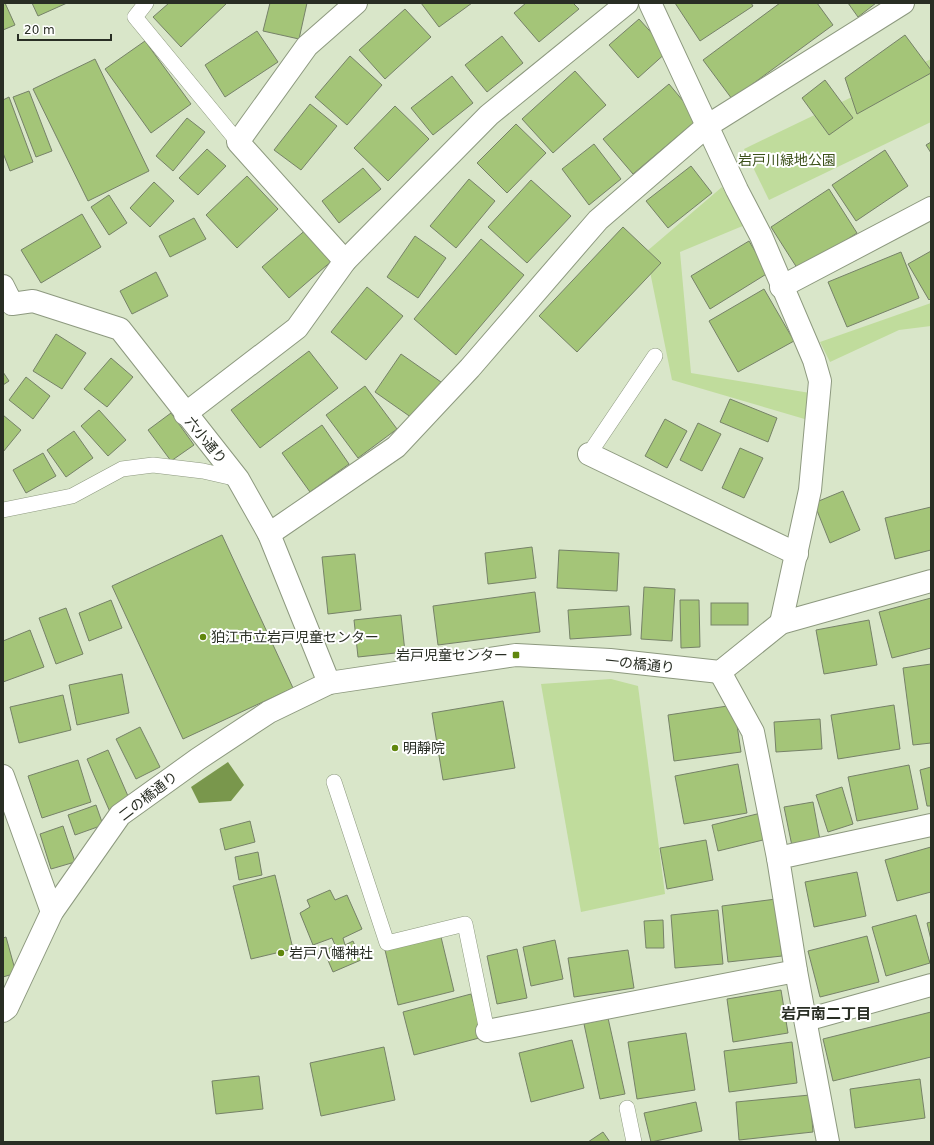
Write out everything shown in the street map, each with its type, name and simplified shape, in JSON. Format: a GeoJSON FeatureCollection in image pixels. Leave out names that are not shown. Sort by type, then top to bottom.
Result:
{"type":"FeatureCollection","features":[{"type":"Feature","properties":{"kind":"street"},"geometry":{"type":"LineString","coordinates":[[345,262],[238,142],[307,46],[356,3]]}},
{"type":"Feature","properties":{"kind":"street"},"geometry":{"type":"LineString","coordinates":[[185,414],[297,328],[345,262],[489,115],[627,3]]}},
{"type":"Feature","properties":{"kind":"street"},"geometry":{"type":"LineString","coordinates":[[650,3],[707,126],[761,236],[781,287],[814,360],[820,381],[810,490],[781,623]]}},
{"type":"Feature","properties":{"kind":"street"},"geometry":{"type":"LineString","coordinates":[[269,534],[396,447],[470,368],[598,220],[707,126],[903,3]]}},
{"type":"Feature","properties":{"kind":"street"},"geometry":{"type":"LineString","coordinates":[[781,287],[931,208]]}},
{"type":"Feature","properties":{"kind":"street","name":"六小通り"},"geometry":{"type":"LineString","coordinates":[[6,299],[34,301],[120,329],[185,414],[238,479],[269,534],[329,683]]}},
{"type":"Feature","properties":{"kind":"street"},"geometry":{"type":"LineString","coordinates":[[590,454],[797,554]]}},
{"type":"Feature","properties":{"kind":"street"},"geometry":{"type":"LineString","coordinates":[[828,1142],[796,971],[778,858],[753,732],[720,672],[781,623],[931,581]]}},
{"type":"Feature","properties":{"kind":"street","name":"一の橋通り"},"geometry":{"type":"LineString","coordinates":[[329,683],[516,655],[610,660],[720,672]]}},
{"type":"Feature","properties":{"kind":"street","name":"二の橋通り"},"geometry":{"type":"LineString","coordinates":[[3,1011],[7,1008],[52,912],[120,815],[198,759],[268,712],[329,683]]}},
{"type":"Feature","properties":{"kind":"street"},"geometry":{"type":"LineString","coordinates":[[3,776],[52,912]]}},
{"type":"Feature","properties":{"kind":"street"},"geometry":{"type":"LineString","coordinates":[[778,858],[931,825]]}},
{"type":"Feature","properties":{"kind":"street"},"geometry":{"type":"LineString","coordinates":[[487,1032],[796,971]]}},
{"type":"Feature","properties":{"kind":"street"},"geometry":{"type":"LineString","coordinates":[[806,1020],[931,985]]}},
{"type":"Feature","properties":{"kind":"lane"},"geometry":{"type":"LineString","coordinates":[[146,3],[135,17],[238,142]]}},
{"type":"Feature","properties":{"kind":"lane"},"geometry":{"type":"LineString","coordinates":[[590,454],[655,356]]}},
{"type":"Feature","properties":{"kind":"lane"},"geometry":{"type":"LineString","coordinates":[[3,510],[72,496],[122,469],[137,467],[153,465],[203,471],[238,479]]}},
{"type":"Feature","properties":{"kind":"lane"},"geometry":{"type":"LineString","coordinates":[[334,782],[387,943],[465,924],[487,1032]]}},
{"type":"Feature","properties":{"kind":"lane"},"geometry":{"type":"LineString","coordinates":[[627,1108],[634,1142]]}},
{"type":"Feature","properties":{"kind":"green space","name":"岩戸川緑地公園"},"geometry":{"type":"Polygon","coordinates":[[[931,59],[931,122],[769,200],[744,149],[931,59]]]}},
{"type":"Feature","properties":{"kind":"green space"},"geometry":{"type":"Polygon","coordinates":[[[722,187],[745,225],[680,252],[691,373],[810,393],[808,420],[672,380],[646,252],[722,187]]]}},
{"type":"Feature","properties":{"kind":"green space"},"geometry":{"type":"Polygon","coordinates":[[[931,303],[931,326],[899,330],[830,362],[820,342],[931,303]]]}},
{"type":"Feature","properties":{"kind":"green space"},"geometry":{"type":"Polygon","coordinates":[[[611,679],[638,686],[665,894],[581,912],[541,684],[611,679]]]}},
{"type":"Feature","properties":{"kind":"shaded area"},"geometry":{"type":"Polygon","coordinates":[[[228,762],[244,785],[231,801],[199,803],[191,787],[228,762]]]}},
{"type":"Feature","properties":{"kind":"building"},"geometry":{"type":"Polygon","coordinates":[[[3,3],[5,3],[15,25],[3,30],[3,3]]]}},
{"type":"Feature","properties":{"kind":"building"},"geometry":{"type":"Polygon","coordinates":[[[32,3],[67,3],[38,16],[32,3]]]}},
{"type":"Feature","properties":{"kind":"building"},"geometry":{"type":"Polygon","coordinates":[[[169,3],[227,3],[181,47],[153,17],[169,3]]]}},
{"type":"Feature","properties":{"kind":"building"},"geometry":{"type":"Polygon","coordinates":[[[270,3],[307,3],[299,39],[263,31],[270,3]]]}},
{"type":"Feature","properties":{"kind":"building"},"geometry":{"type":"Polygon","coordinates":[[[421,3],[472,3],[439,27],[421,3]]]}},
{"type":"Feature","properties":{"kind":"building"},"geometry":{"type":"Polygon","coordinates":[[[526,3],[573,3],[579,9],[539,42],[514,13],[526,3]]]}},
{"type":"Feature","properties":{"kind":"building"},"geometry":{"type":"Polygon","coordinates":[[[675,3],[751,3],[753,6],[700,41],[675,3]]]}},
{"type":"Feature","properties":{"kind":"building"},"geometry":{"type":"Polygon","coordinates":[[[780,3],[817,3],[833,25],[732,99],[703,60],[780,3]]]}},
{"type":"Feature","properties":{"kind":"building"},"geometry":{"type":"Polygon","coordinates":[[[848,3],[876,3],[858,17],[848,3]]]}},
{"type":"Feature","properties":{"kind":"building"},"geometry":{"type":"Polygon","coordinates":[[[405,9],[431,37],[385,79],[359,50],[405,9]]]}},
{"type":"Feature","properties":{"kind":"building"},"geometry":{"type":"Polygon","coordinates":[[[639,19],[668,51],[638,78],[609,45],[639,19]]]}},
{"type":"Feature","properties":{"kind":"building"},"geometry":{"type":"Polygon","coordinates":[[[257,31],[278,62],[225,97],[205,65],[257,31]]]}},
{"type":"Feature","properties":{"kind":"building"},"geometry":{"type":"Polygon","coordinates":[[[905,35],[931,70],[931,73],[857,114],[845,78],[905,35]]]}},
{"type":"Feature","properties":{"kind":"building"},"geometry":{"type":"Polygon","coordinates":[[[502,36],[523,63],[487,92],[465,65],[502,36]]]}},
{"type":"Feature","properties":{"kind":"building"},"geometry":{"type":"Polygon","coordinates":[[[145,41],[191,104],[151,133],[105,69],[145,41]]]}},
{"type":"Feature","properties":{"kind":"building"},"geometry":{"type":"Polygon","coordinates":[[[350,56],[382,85],[347,125],[315,97],[350,56]]]}},
{"type":"Feature","properties":{"kind":"building"},"geometry":{"type":"Polygon","coordinates":[[[95,59],[149,171],[88,201],[33,89],[95,59]]]}},
{"type":"Feature","properties":{"kind":"building"},"geometry":{"type":"Polygon","coordinates":[[[575,71],[606,105],[553,153],[522,119],[575,71]]]}},
{"type":"Feature","properties":{"kind":"building"},"geometry":{"type":"Polygon","coordinates":[[[452,76],[473,103],[433,135],[411,108],[452,76]]]}},
{"type":"Feature","properties":{"kind":"building"},"geometry":{"type":"Polygon","coordinates":[[[825,80],[853,118],[829,135],[802,98],[825,80]]]}},
{"type":"Feature","properties":{"kind":"building"},"geometry":{"type":"Polygon","coordinates":[[[669,84],[698,119],[633,174],[603,139],[669,84]]]}},
{"type":"Feature","properties":{"kind":"building"},"geometry":{"type":"Polygon","coordinates":[[[29,91],[52,151],[36,157],[13,97],[29,91]]]}},
{"type":"Feature","properties":{"kind":"building"},"geometry":{"type":"Polygon","coordinates":[[[9,97],[33,162],[10,171],[3,153],[3,100],[9,97]]]}},
{"type":"Feature","properties":{"kind":"building"},"geometry":{"type":"Polygon","coordinates":[[[310,104],[337,126],[301,170],[274,150],[310,104]]]}},
{"type":"Feature","properties":{"kind":"building"},"geometry":{"type":"Polygon","coordinates":[[[395,106],[429,139],[388,181],[354,148],[395,106]]]}},
{"type":"Feature","properties":{"kind":"building"},"geometry":{"type":"Polygon","coordinates":[[[187,118],[205,132],[173,171],[156,156],[187,118]]]}},
{"type":"Feature","properties":{"kind":"building"},"geometry":{"type":"Polygon","coordinates":[[[516,124],[546,153],[507,193],[477,163],[516,124]]]}},
{"type":"Feature","properties":{"kind":"building"},"geometry":{"type":"Polygon","coordinates":[[[931,142],[931,153],[926,145],[931,142]]]}},
{"type":"Feature","properties":{"kind":"building"},"geometry":{"type":"Polygon","coordinates":[[[594,144],[621,179],[589,205],[562,169],[594,144]]]}},
{"type":"Feature","properties":{"kind":"building"},"geometry":{"type":"Polygon","coordinates":[[[207,149],[226,166],[198,195],[179,178],[207,149]]]}},
{"type":"Feature","properties":{"kind":"building"},"geometry":{"type":"Polygon","coordinates":[[[885,150],[908,186],[856,221],[832,185],[885,150]]]}},
{"type":"Feature","properties":{"kind":"building"},"geometry":{"type":"Polygon","coordinates":[[[691,166],[712,193],[668,228],[646,201],[691,166]]]}},
{"type":"Feature","properties":{"kind":"building"},"geometry":{"type":"Polygon","coordinates":[[[363,168],[381,189],[339,223],[322,201],[363,168]]]}},
{"type":"Feature","properties":{"kind":"building"},"geometry":{"type":"Polygon","coordinates":[[[247,176],[278,209],[237,248],[206,215],[247,176]]]}},
{"type":"Feature","properties":{"kind":"building"},"geometry":{"type":"Polygon","coordinates":[[[469,179],[495,201],[456,248],[430,226],[469,179]]]}},
{"type":"Feature","properties":{"kind":"building"},"geometry":{"type":"Polygon","coordinates":[[[531,180],[571,216],[527,263],[488,227],[531,180]]]}},
{"type":"Feature","properties":{"kind":"building"},"geometry":{"type":"Polygon","coordinates":[[[154,182],[174,201],[150,227],[130,208],[154,182]]]}},
{"type":"Feature","properties":{"kind":"building"},"geometry":{"type":"Polygon","coordinates":[[[829,189],[857,233],[799,271],[771,227],[829,189]]]}},
{"type":"Feature","properties":{"kind":"building"},"geometry":{"type":"Polygon","coordinates":[[[109,195],[127,223],[109,235],[91,207],[109,195]]]}},
{"type":"Feature","properties":{"kind":"building"},"geometry":{"type":"Polygon","coordinates":[[[82,214],[101,247],[41,283],[21,250],[82,214]]]}},
{"type":"Feature","properties":{"kind":"building"},"geometry":{"type":"Polygon","coordinates":[[[194,218],[206,239],[170,257],[159,236],[194,218]]]}},
{"type":"Feature","properties":{"kind":"building"},"geometry":{"type":"Polygon","coordinates":[[[623,227],[661,263],[577,352],[539,316],[623,227]]]}},
{"type":"Feature","properties":{"kind":"building"},"geometry":{"type":"Polygon","coordinates":[[[308,228],[334,259],[289,298],[262,267],[308,228]]]}},
{"type":"Feature","properties":{"kind":"building"},"geometry":{"type":"Polygon","coordinates":[[[415,236],[446,258],[418,298],[387,277],[415,236]]]}},
{"type":"Feature","properties":{"kind":"building"},"geometry":{"type":"Polygon","coordinates":[[[481,239],[524,275],[456,355],[414,319],[481,239]]]}},
{"type":"Feature","properties":{"kind":"building"},"geometry":{"type":"Polygon","coordinates":[[[749,241],[768,273],[710,309],[691,276],[749,241]]]}},
{"type":"Feature","properties":{"kind":"building"},"geometry":{"type":"Polygon","coordinates":[[[931,251],[931,298],[929,300],[908,264],[931,251]]]}},
{"type":"Feature","properties":{"kind":"building"},"geometry":{"type":"Polygon","coordinates":[[[901,252],[919,298],[847,327],[828,282],[901,252]]]}},
{"type":"Feature","properties":{"kind":"building"},"geometry":{"type":"Polygon","coordinates":[[[156,272],[168,296],[132,314],[120,291],[156,272]]]}},
{"type":"Feature","properties":{"kind":"building"},"geometry":{"type":"Polygon","coordinates":[[[367,287],[403,316],[366,360],[331,332],[367,287]]]}},
{"type":"Feature","properties":{"kind":"building"},"geometry":{"type":"Polygon","coordinates":[[[764,289],[794,341],[738,372],[709,321],[764,289]]]}},
{"type":"Feature","properties":{"kind":"building"},"geometry":{"type":"Polygon","coordinates":[[[56,334],[86,353],[62,389],[33,371],[56,334]]]}},
{"type":"Feature","properties":{"kind":"building"},"geometry":{"type":"Polygon","coordinates":[[[309,351],[338,388],[260,448],[231,410],[309,351]]]}},
{"type":"Feature","properties":{"kind":"building"},"geometry":{"type":"Polygon","coordinates":[[[401,354],[441,382],[415,420],[375,392],[401,354]]]}},
{"type":"Feature","properties":{"kind":"building"},"geometry":{"type":"Polygon","coordinates":[[[111,358],[133,377],[107,407],[84,389],[111,358]]]}},
{"type":"Feature","properties":{"kind":"building"},"geometry":{"type":"Polygon","coordinates":[[[3,372],[9,381],[3,385],[3,372]]]}},
{"type":"Feature","properties":{"kind":"building"},"geometry":{"type":"Polygon","coordinates":[[[26,377],[50,396],[33,419],[9,400],[26,377]]]}},
{"type":"Feature","properties":{"kind":"building"},"geometry":{"type":"Polygon","coordinates":[[[365,386],[397,429],[358,458],[326,415],[365,386]]]}},
{"type":"Feature","properties":{"kind":"building"},"geometry":{"type":"Polygon","coordinates":[[[730,399],[777,418],[768,442],[720,422],[730,399]]]}},
{"type":"Feature","properties":{"kind":"building"},"geometry":{"type":"Polygon","coordinates":[[[99,410],[126,440],[108,456],[81,426],[99,410]]]}},
{"type":"Feature","properties":{"kind":"building"},"geometry":{"type":"Polygon","coordinates":[[[171,413],[194,445],[171,461],[148,430],[171,413]]]}},
{"type":"Feature","properties":{"kind":"building"},"geometry":{"type":"Polygon","coordinates":[[[3,415],[21,430],[3,452],[3,415]]]}},
{"type":"Feature","properties":{"kind":"building"},"geometry":{"type":"Polygon","coordinates":[[[665,419],[687,431],[667,468],[645,456],[665,419]]]}},
{"type":"Feature","properties":{"kind":"building"},"geometry":{"type":"Polygon","coordinates":[[[698,423],[721,434],[702,471],[680,460],[698,423]]]}},
{"type":"Feature","properties":{"kind":"building"},"geometry":{"type":"Polygon","coordinates":[[[322,425],[349,464],[310,492],[282,453],[322,425]]]}},
{"type":"Feature","properties":{"kind":"building"},"geometry":{"type":"Polygon","coordinates":[[[74,431],[93,458],[66,477],[47,450],[74,431]]]}},
{"type":"Feature","properties":{"kind":"building"},"geometry":{"type":"Polygon","coordinates":[[[740,448],[763,458],[744,498],[722,488],[740,448]]]}},
{"type":"Feature","properties":{"kind":"building"},"geometry":{"type":"Polygon","coordinates":[[[43,453],[56,476],[26,493],[13,470],[43,453]]]}},
{"type":"Feature","properties":{"kind":"building"},"geometry":{"type":"Polygon","coordinates":[[[843,491],[860,530],[830,543],[814,503],[843,491]]]}},
{"type":"Feature","properties":{"kind":"building"},"geometry":{"type":"Polygon","coordinates":[[[931,507],[931,550],[895,559],[885,518],[931,507]]]}},
{"type":"Feature","properties":{"kind":"building","name":"狛江市立岩戸児童センター"},"geometry":{"type":"Polygon","coordinates":[[[222,535],[293,688],[183,739],[112,586],[222,535]]]}},
{"type":"Feature","properties":{"kind":"building"},"geometry":{"type":"Polygon","coordinates":[[[532,547],[536,578],[488,584],[485,553],[532,547]]]}},
{"type":"Feature","properties":{"kind":"building"},"geometry":{"type":"Polygon","coordinates":[[[559,550],[619,553],[617,591],[557,588],[559,550]]]}},
{"type":"Feature","properties":{"kind":"building"},"geometry":{"type":"Polygon","coordinates":[[[355,554],[361,610],[328,614],[322,557],[355,554]]]}},
{"type":"Feature","properties":{"kind":"building"},"geometry":{"type":"Polygon","coordinates":[[[644,587],[675,589],[672,641],[641,639],[644,587]]]}},
{"type":"Feature","properties":{"kind":"building"},"geometry":{"type":"Polygon","coordinates":[[[535,592],[540,632],[438,645],[433,606],[535,592]]]}},
{"type":"Feature","properties":{"kind":"building"},"geometry":{"type":"Polygon","coordinates":[[[931,598],[931,648],[892,658],[879,612],[931,598]]]}},
{"type":"Feature","properties":{"kind":"building"},"geometry":{"type":"Polygon","coordinates":[[[111,600],[122,628],[89,641],[79,613],[111,600]]]}},
{"type":"Feature","properties":{"kind":"building"},"geometry":{"type":"Polygon","coordinates":[[[680,600],[699,600],[700,647],[681,648],[680,600]]]}},
{"type":"Feature","properties":{"kind":"building"},"geometry":{"type":"Polygon","coordinates":[[[711,603],[748,603],[748,625],[711,625],[711,603]]]}},
{"type":"Feature","properties":{"kind":"building"},"geometry":{"type":"Polygon","coordinates":[[[629,606],[631,635],[570,639],[568,610],[629,606]]]}},
{"type":"Feature","properties":{"kind":"building"},"geometry":{"type":"Polygon","coordinates":[[[66,608],[83,654],[56,664],[39,618],[66,608]]]}},
{"type":"Feature","properties":{"kind":"building"},"geometry":{"type":"Polygon","coordinates":[[[401,615],[405,652],[358,657],[354,620],[401,615]]]}},
{"type":"Feature","properties":{"kind":"building"},"geometry":{"type":"Polygon","coordinates":[[[869,620],[877,665],[824,674],[816,630],[869,620]]]}},
{"type":"Feature","properties":{"kind":"building"},"geometry":{"type":"Polygon","coordinates":[[[30,630],[44,667],[3,682],[3,641],[30,630]]]}},
{"type":"Feature","properties":{"kind":"building"},"geometry":{"type":"Polygon","coordinates":[[[931,664],[931,743],[913,745],[903,668],[931,664]]]}},
{"type":"Feature","properties":{"kind":"building"},"geometry":{"type":"Polygon","coordinates":[[[122,674],[129,713],[77,725],[69,685],[122,674]]]}},
{"type":"Feature","properties":{"kind":"building"},"geometry":{"type":"Polygon","coordinates":[[[63,695],[71,730],[19,743],[10,707],[63,695]]]}},
{"type":"Feature","properties":{"kind":"building"},"geometry":{"type":"Polygon","coordinates":[[[503,701],[515,768],[443,780],[432,713],[503,701]]]}},
{"type":"Feature","properties":{"kind":"building"},"geometry":{"type":"Polygon","coordinates":[[[734,705],[741,752],[674,761],[668,715],[734,705]]]}},
{"type":"Feature","properties":{"kind":"building"},"geometry":{"type":"Polygon","coordinates":[[[894,705],[900,749],[838,759],[831,715],[894,705]]]}},
{"type":"Feature","properties":{"kind":"building"},"geometry":{"type":"Polygon","coordinates":[[[820,719],[822,749],[776,752],[774,722],[820,719]]]}},
{"type":"Feature","properties":{"kind":"building"},"geometry":{"type":"Polygon","coordinates":[[[140,727],[160,767],[136,779],[116,739],[140,727]]]}},
{"type":"Feature","properties":{"kind":"building"},"geometry":{"type":"Polygon","coordinates":[[[108,750],[131,803],[110,812],[87,759],[108,750]]]}},
{"type":"Feature","properties":{"kind":"building"},"geometry":{"type":"Polygon","coordinates":[[[78,760],[91,802],[42,818],[28,776],[78,760]]]}},
{"type":"Feature","properties":{"kind":"building"},"geometry":{"type":"Polygon","coordinates":[[[738,764],[747,813],[684,824],[675,776],[738,764]]]}},
{"type":"Feature","properties":{"kind":"building"},"geometry":{"type":"Polygon","coordinates":[[[909,765],[918,809],[857,821],[848,777],[909,765]]]}},
{"type":"Feature","properties":{"kind":"building"},"geometry":{"type":"Polygon","coordinates":[[[931,767],[931,806],[927,806],[920,770],[931,767]]]}},
{"type":"Feature","properties":{"kind":"building"},"geometry":{"type":"Polygon","coordinates":[[[842,787],[853,824],[828,832],[816,795],[842,787]]]}},
{"type":"Feature","properties":{"kind":"building"},"geometry":{"type":"Polygon","coordinates":[[[813,802],[820,840],[792,846],[784,807],[813,802]]]}},
{"type":"Feature","properties":{"kind":"building"},"geometry":{"type":"Polygon","coordinates":[[[96,805],[103,825],[75,835],[68,815],[96,805]]]}},
{"type":"Feature","properties":{"kind":"building"},"geometry":{"type":"Polygon","coordinates":[[[761,813],[767,839],[718,851],[712,825],[761,813]]]}},
{"type":"Feature","properties":{"kind":"building"},"geometry":{"type":"Polygon","coordinates":[[[250,821],[255,842],[225,850],[220,829],[250,821]]]}},
{"type":"Feature","properties":{"kind":"building"},"geometry":{"type":"Polygon","coordinates":[[[63,826],[75,862],[51,869],[40,834],[63,826]]]}},
{"type":"Feature","properties":{"kind":"building"},"geometry":{"type":"Polygon","coordinates":[[[706,840],[713,880],[667,889],[660,848],[706,840]]]}},
{"type":"Feature","properties":{"kind":"building"},"geometry":{"type":"Polygon","coordinates":[[[931,847],[931,892],[897,901],[885,860],[931,847]]]}},
{"type":"Feature","properties":{"kind":"building"},"geometry":{"type":"Polygon","coordinates":[[[258,852],[262,875],[239,880],[235,857],[258,852]]]}},
{"type":"Feature","properties":{"kind":"building"},"geometry":{"type":"Polygon","coordinates":[[[857,872],[866,916],[814,927],[805,882],[857,872]]]}},
{"type":"Feature","properties":{"kind":"building"},"geometry":{"type":"Polygon","coordinates":[[[275,875],[293,949],[251,959],[233,886],[275,875]]]}},
{"type":"Feature","properties":{"kind":"building"},"geometry":{"type":"Polygon","coordinates":[[[330,890],[335,900],[347,895],[362,929],[343,938],[345,945],[353,941],[361,960],[333,972],[324,951],[335,945],[332,938],[313,945],[300,913],[310,907],[307,900],[330,890]]]}},
{"type":"Feature","properties":{"kind":"building"},"geometry":{"type":"Polygon","coordinates":[[[776,899],[782,956],[728,962],[722,906],[776,899]]]}},
{"type":"Feature","properties":{"kind":"building"},"geometry":{"type":"Polygon","coordinates":[[[718,910],[723,964],[675,968],[671,915],[718,910]]]}},
{"type":"Feature","properties":{"kind":"building"},"geometry":{"type":"Polygon","coordinates":[[[916,915],[930,963],[886,976],[872,927],[916,915]]]}},
{"type":"Feature","properties":{"kind":"building"},"geometry":{"type":"Polygon","coordinates":[[[663,920],[664,948],[646,948],[644,921],[663,920]]]}},
{"type":"Feature","properties":{"kind":"building"},"geometry":{"type":"Polygon","coordinates":[[[931,922],[931,940],[927,923],[931,922]]]}},
{"type":"Feature","properties":{"kind":"building"},"geometry":{"type":"Polygon","coordinates":[[[867,936],[879,982],[820,997],[808,951],[867,936]]]}},
{"type":"Feature","properties":{"kind":"building"},"geometry":{"type":"Polygon","coordinates":[[[6,937],[16,973],[3,977],[3,938],[6,937]]]}},
{"type":"Feature","properties":{"kind":"building"},"geometry":{"type":"Polygon","coordinates":[[[441,937],[454,991],[398,1005],[385,950],[441,937]]]}},
{"type":"Feature","properties":{"kind":"building"},"geometry":{"type":"Polygon","coordinates":[[[555,940],[563,979],[531,986],[523,947],[555,940]]]}},
{"type":"Feature","properties":{"kind":"building"},"geometry":{"type":"Polygon","coordinates":[[[517,949],[527,998],[497,1004],[487,956],[517,949]]]}},
{"type":"Feature","properties":{"kind":"building"},"geometry":{"type":"Polygon","coordinates":[[[628,950],[634,988],[574,997],[568,958],[628,950]]]}},
{"type":"Feature","properties":{"kind":"building"},"geometry":{"type":"Polygon","coordinates":[[[781,990],[788,1033],[733,1042],[727,999],[781,990]]]}},
{"type":"Feature","properties":{"kind":"building"},"geometry":{"type":"Polygon","coordinates":[[[471,994],[483,1037],[414,1055],[403,1012],[471,994]]]}},
{"type":"Feature","properties":{"kind":"building"},"geometry":{"type":"Polygon","coordinates":[[[931,1012],[931,1057],[833,1081],[823,1039],[931,1012]]]}},
{"type":"Feature","properties":{"kind":"building"},"geometry":{"type":"Polygon","coordinates":[[[608,1018],[625,1094],[600,1099],[584,1024],[608,1018]]]}},
{"type":"Feature","properties":{"kind":"building"},"geometry":{"type":"Polygon","coordinates":[[[686,1033],[695,1090],[637,1099],[628,1042],[686,1033]]]}},
{"type":"Feature","properties":{"kind":"building"},"geometry":{"type":"Polygon","coordinates":[[[572,1040],[584,1088],[531,1102],[519,1053],[572,1040]]]}},
{"type":"Feature","properties":{"kind":"building"},"geometry":{"type":"Polygon","coordinates":[[[792,1042],[797,1083],[729,1092],[724,1051],[792,1042]]]}},
{"type":"Feature","properties":{"kind":"building"},"geometry":{"type":"Polygon","coordinates":[[[384,1047],[395,1100],[321,1116],[310,1063],[384,1047]]]}},
{"type":"Feature","properties":{"kind":"building"},"geometry":{"type":"Polygon","coordinates":[[[259,1076],[263,1109],[216,1114],[212,1081],[259,1076]]]}},
{"type":"Feature","properties":{"kind":"building"},"geometry":{"type":"Polygon","coordinates":[[[920,1079],[925,1118],[855,1128],[850,1089],[920,1079]]]}},
{"type":"Feature","properties":{"kind":"building"},"geometry":{"type":"Polygon","coordinates":[[[810,1095],[813,1132],[739,1140],[736,1102],[810,1095]]]}},
{"type":"Feature","properties":{"kind":"building"},"geometry":{"type":"Polygon","coordinates":[[[696,1102],[702,1131],[651,1142],[644,1113],[696,1102]]]}},
{"type":"Feature","properties":{"kind":"building"},"geometry":{"type":"Polygon","coordinates":[[[603,1132],[610,1142],[588,1142],[603,1132]]]}},
{"type":"Feature","properties":{"kind":"place","name":"狛江市立岩戸児童センター"},"geometry":{"type":"Point","coordinates":[203,637]}},
{"type":"Feature","properties":{"kind":"place","name":"岩戸児童センター"},"geometry":{"type":"Point","coordinates":[516,655]}},
{"type":"Feature","properties":{"kind":"place","name":"明靜院"},"geometry":{"type":"Point","coordinates":[395,748]}},
{"type":"Feature","properties":{"kind":"place","name":"岩戸八幡神社"},"geometry":{"type":"Point","coordinates":[281,953]}},
{"type":"Feature","properties":{"kind":"district","name":"岩戸南二丁目"},"geometry":{"type":"Point","coordinates":[826,1014]}}]}
